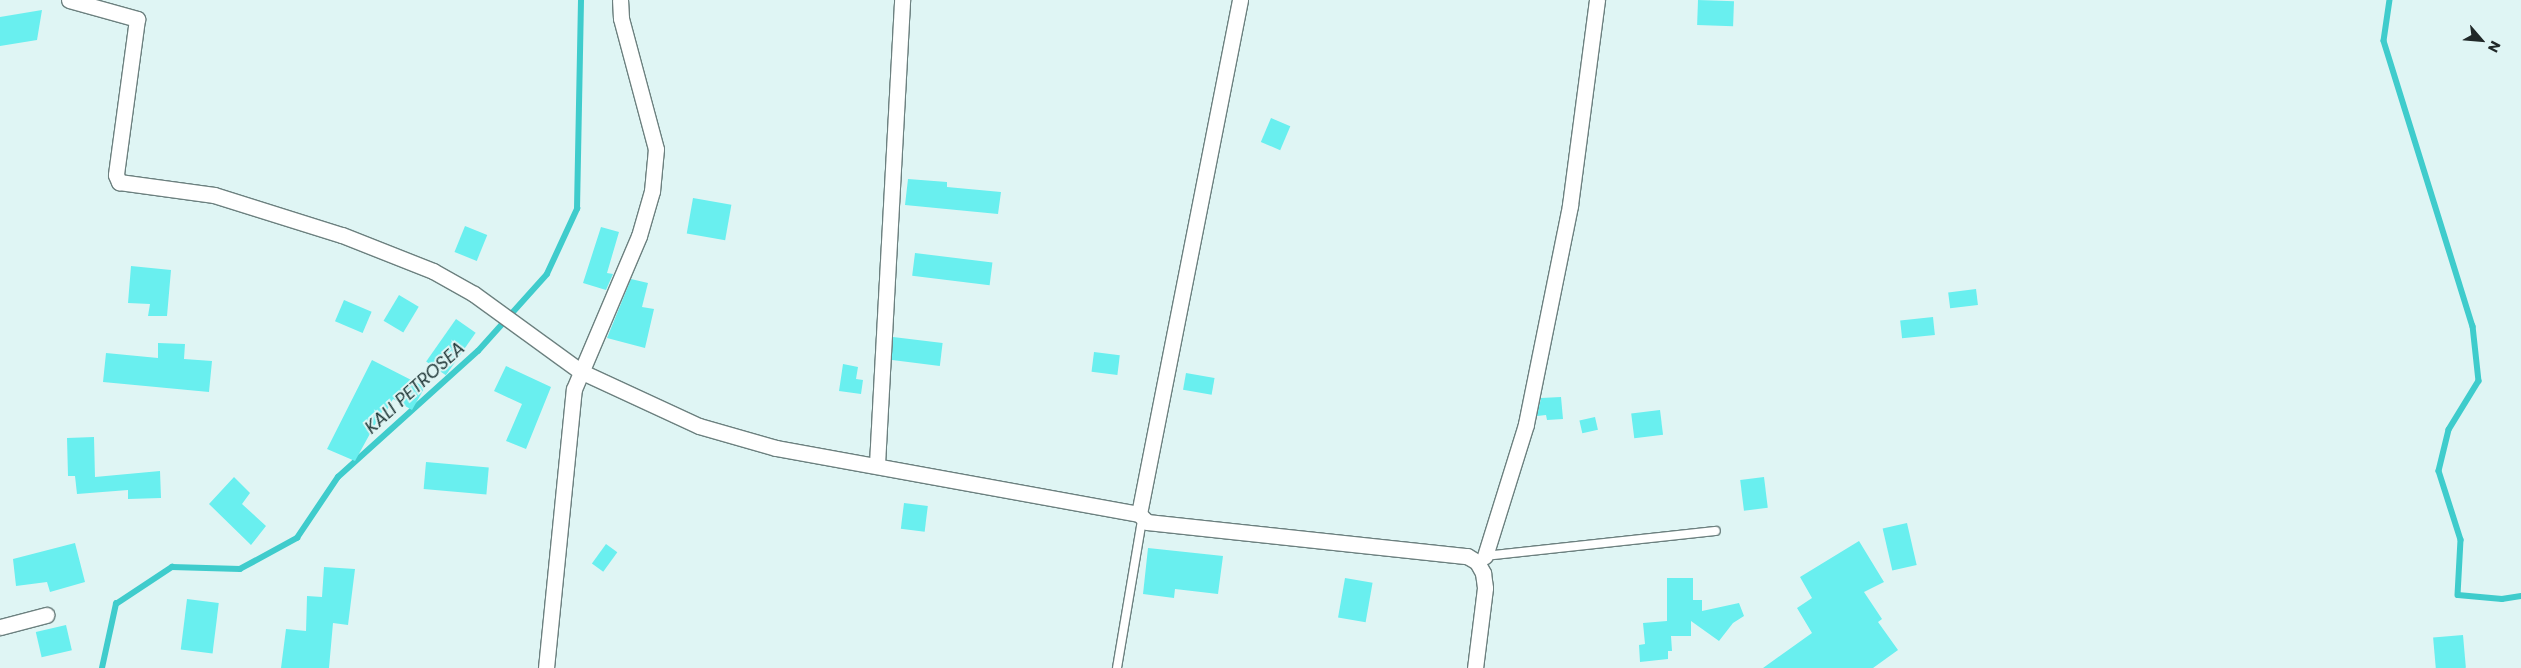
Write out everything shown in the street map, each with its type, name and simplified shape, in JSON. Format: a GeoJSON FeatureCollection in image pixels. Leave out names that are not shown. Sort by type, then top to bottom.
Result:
{"type":"FeatureCollection","features":[{"type":"Feature","properties":{"kind":"street"},"geometry":{"type":"LineString","coordinates":[[69,0],[133,16],[138,22],[116,175],[119,182],[205,193],[342,235],[448,278],[506,317],[580,371],[699,426],[776,448],[877,464],[1140,517],[1458,554],[1481,559]]}},
{"type":"Feature","properties":{"kind":"street"},"geometry":{"type":"LineString","coordinates":[[546,668],[571,402],[580,371],[639,236],[652,191],[656,149],[622,18],[620,0]]}},
{"type":"Feature","properties":{"kind":"street"},"geometry":{"type":"LineString","coordinates":[[877,464],[902,0]]}},
{"type":"Feature","properties":{"kind":"street"},"geometry":{"type":"LineString","coordinates":[[1140,517],[1240,0]]}},
{"type":"Feature","properties":{"kind":"street"},"geometry":{"type":"LineString","coordinates":[[1475,668],[1485,588],[1481,559],[1526,424],[1566,224],[1597,0]]}},
{"type":"Feature","properties":{"kind":"street"},"geometry":{"type":"LineString","coordinates":[[0,627],[46,614]]}},
{"type":"Feature","properties":{"kind":"lane"},"geometry":{"type":"LineString","coordinates":[[1117,668],[1140,517]]}},
{"type":"Feature","properties":{"kind":"lane"},"geometry":{"type":"LineString","coordinates":[[1481,559],[1716,531]]}},
{"type":"Feature","properties":{"kind":"building"},"geometry":{"type":"Polygon","coordinates":[[[1698,0],[1734,1],[1733,26],[1697,25],[1698,0]]]}},
{"type":"Feature","properties":{"kind":"building"},"geometry":{"type":"Polygon","coordinates":[[[42,10],[37,40],[0,46],[0,17],[42,10]]]}},
{"type":"Feature","properties":{"kind":"building"},"geometry":{"type":"Polygon","coordinates":[[[1271,118],[1290,126],[1280,150],[1261,142],[1271,118]]]}},
{"type":"Feature","properties":{"kind":"building"},"geometry":{"type":"Polygon","coordinates":[[[908,179],[947,182],[947,187],[1001,192],[998,214],[905,205],[908,179]]]}},
{"type":"Feature","properties":{"kind":"building"},"geometry":{"type":"Polygon","coordinates":[[[693,198],[731,205],[725,240],[687,233],[693,198]]]}},
{"type":"Feature","properties":{"kind":"building"},"geometry":{"type":"Polygon","coordinates":[[[465,226],[487,235],[477,261],[455,252],[465,226]]]}},
{"type":"Feature","properties":{"kind":"building"},"geometry":{"type":"Polygon","coordinates":[[[601,227],[619,232],[607,273],[613,274],[606,290],[583,283],[601,227]]]}},
{"type":"Feature","properties":{"kind":"building"},"geometry":{"type":"Polygon","coordinates":[[[915,253],[992,263],[990,285],[912,276],[915,253]]]}},
{"type":"Feature","properties":{"kind":"building"},"geometry":{"type":"Polygon","coordinates":[[[131,266],[171,270],[167,316],[148,316],[150,304],[128,303],[131,266]]]}},
{"type":"Feature","properties":{"kind":"building"},"geometry":{"type":"Polygon","coordinates":[[[631,279],[648,283],[642,307],[654,309],[645,348],[607,338],[631,279]]]}},
{"type":"Feature","properties":{"kind":"building"},"geometry":{"type":"Polygon","coordinates":[[[1976,289],[1978,305],[1950,308],[1948,292],[1976,289]]]}},
{"type":"Feature","properties":{"kind":"building"},"geometry":{"type":"Polygon","coordinates":[[[399,295],[419,307],[403,333],[384,321],[399,295]]]}},
{"type":"Feature","properties":{"kind":"building"},"geometry":{"type":"Polygon","coordinates":[[[344,300],[372,312],[363,333],[335,321],[344,300]]]}},
{"type":"Feature","properties":{"kind":"building"},"geometry":{"type":"Polygon","coordinates":[[[1933,317],[1935,335],[1902,338],[1900,320],[1933,317]]]}},
{"type":"Feature","properties":{"kind":"building"},"geometry":{"type":"Polygon","coordinates":[[[456,319],[476,333],[446,375],[426,362],[456,319]]]}},
{"type":"Feature","properties":{"kind":"building"},"geometry":{"type":"Polygon","coordinates":[[[893,337],[943,343],[940,366],[890,360],[893,337]]]}},
{"type":"Feature","properties":{"kind":"building"},"geometry":{"type":"Polygon","coordinates":[[[158,343],[185,344],[184,359],[212,361],[209,392],[103,382],[106,353],[158,358],[158,343]]]}},
{"type":"Feature","properties":{"kind":"building"},"geometry":{"type":"Polygon","coordinates":[[[1094,352],[1120,355],[1117,375],[1092,372],[1094,352]]]}},
{"type":"Feature","properties":{"kind":"building"},"geometry":{"type":"Polygon","coordinates":[[[372,360],[425,387],[412,410],[393,399],[386,412],[383,410],[355,461],[327,449],[372,360]]]}},
{"type":"Feature","properties":{"kind":"building"},"geometry":{"type":"Polygon","coordinates":[[[843,364],[858,367],[856,379],[863,380],[861,394],[839,391],[843,364]]]}},
{"type":"Feature","properties":{"kind":"building"},"geometry":{"type":"Polygon","coordinates":[[[506,366],[551,387],[526,449],[506,441],[522,404],[494,391],[506,366]]]}},
{"type":"Feature","properties":{"kind":"building"},"geometry":{"type":"Polygon","coordinates":[[[1186,373],[1215,378],[1212,395],[1183,390],[1186,373]]]}},
{"type":"Feature","properties":{"kind":"building"},"geometry":{"type":"Polygon","coordinates":[[[1561,397],[1563,419],[1547,420],[1546,415],[1537,416],[1541,398],[1561,397]]]}},
{"type":"Feature","properties":{"kind":"building"},"geometry":{"type":"Polygon","coordinates":[[[1660,410],[1663,435],[1634,438],[1631,414],[1660,410]]]}},
{"type":"Feature","properties":{"kind":"building"},"geometry":{"type":"Polygon","coordinates":[[[1595,417],[1598,430],[1582,433],[1579,421],[1595,417]]]}},
{"type":"Feature","properties":{"kind":"building"},"geometry":{"type":"Polygon","coordinates":[[[94,437],[95,477],[160,471],[161,498],[128,499],[128,490],[77,494],[75,476],[68,476],[67,438],[94,437]]]}},
{"type":"Feature","properties":{"kind":"building"},"geometry":{"type":"Polygon","coordinates":[[[426,462],[489,467],[486,494],[424,489],[426,462]]]}},
{"type":"Feature","properties":{"kind":"building"},"geometry":{"type":"Polygon","coordinates":[[[234,477],[250,493],[242,504],[266,526],[251,545],[209,504],[234,477]]]}},
{"type":"Feature","properties":{"kind":"building"},"geometry":{"type":"Polygon","coordinates":[[[1764,477],[1768,508],[1744,511],[1740,480],[1764,477]]]}},
{"type":"Feature","properties":{"kind":"building"},"geometry":{"type":"Polygon","coordinates":[[[904,503],[928,506],[925,532],[901,529],[904,503]]]}},
{"type":"Feature","properties":{"kind":"building"},"geometry":{"type":"Polygon","coordinates":[[[1907,523],[1917,565],[1892,571],[1883,529],[1907,523]]]}},
{"type":"Feature","properties":{"kind":"building"},"geometry":{"type":"Polygon","coordinates":[[[1859,541],[1884,582],[1864,592],[1882,619],[1878,622],[1898,650],[1873,668],[1763,668],[1812,633],[1797,608],[1812,598],[1800,577],[1859,541]]]}},
{"type":"Feature","properties":{"kind":"building"},"geometry":{"type":"Polygon","coordinates":[[[75,543],[85,582],[50,592],[47,582],[16,586],[13,559],[75,543]]]}},
{"type":"Feature","properties":{"kind":"building"},"geometry":{"type":"Polygon","coordinates":[[[606,544],[617,552],[603,572],[592,563],[606,544]]]}},
{"type":"Feature","properties":{"kind":"building"},"geometry":{"type":"Polygon","coordinates":[[[1148,548],[1223,556],[1218,594],[1175,589],[1174,598],[1143,594],[1148,548]]]}},
{"type":"Feature","properties":{"kind":"building"},"geometry":{"type":"Polygon","coordinates":[[[324,567],[355,569],[348,625],[333,623],[329,668],[281,668],[286,629],[306,631],[307,596],[322,597],[324,567]]]}},
{"type":"Feature","properties":{"kind":"building"},"geometry":{"type":"Polygon","coordinates":[[[1345,578],[1373,583],[1366,622],[1338,617],[1345,578]]]}},
{"type":"Feature","properties":{"kind":"building"},"geometry":{"type":"Polygon","coordinates":[[[1667,578],[1693,578],[1693,600],[1702,600],[1702,611],[1739,603],[1744,616],[1733,623],[1719,641],[1691,621],[1691,636],[1671,636],[1672,651],[1668,651],[1668,659],[1640,662],[1639,645],[1645,644],[1643,623],[1667,621],[1667,578]]]}},
{"type":"Feature","properties":{"kind":"building"},"geometry":{"type":"Polygon","coordinates":[[[187,599],[219,603],[213,654],[181,650],[187,599]]]}},
{"type":"Feature","properties":{"kind":"building"},"geometry":{"type":"Polygon","coordinates":[[[66,625],[72,650],[42,657],[36,632],[66,625]]]}},
{"type":"Feature","properties":{"kind":"building"},"geometry":{"type":"Polygon","coordinates":[[[2463,635],[2466,668],[2436,668],[2433,638],[2463,635]]]}},
{"type":"Feature","properties":{"kind":"waterway","name":"KALI PETROSEA"},"geometry":{"type":"LineString","coordinates":[[102,668],[116,604],[172,567],[240,569],[297,538],[338,477],[478,351],[547,274],[577,209],[581,0]]}},
{"type":"Feature","properties":{"kind":"waterway"},"geometry":{"type":"LineString","coordinates":[[2390,0],[2384,41],[2473,326],[2479,381],[2449,430],[2439,471],[2461,540],[2458,595],[2502,599],[2521,596]]}}]}
